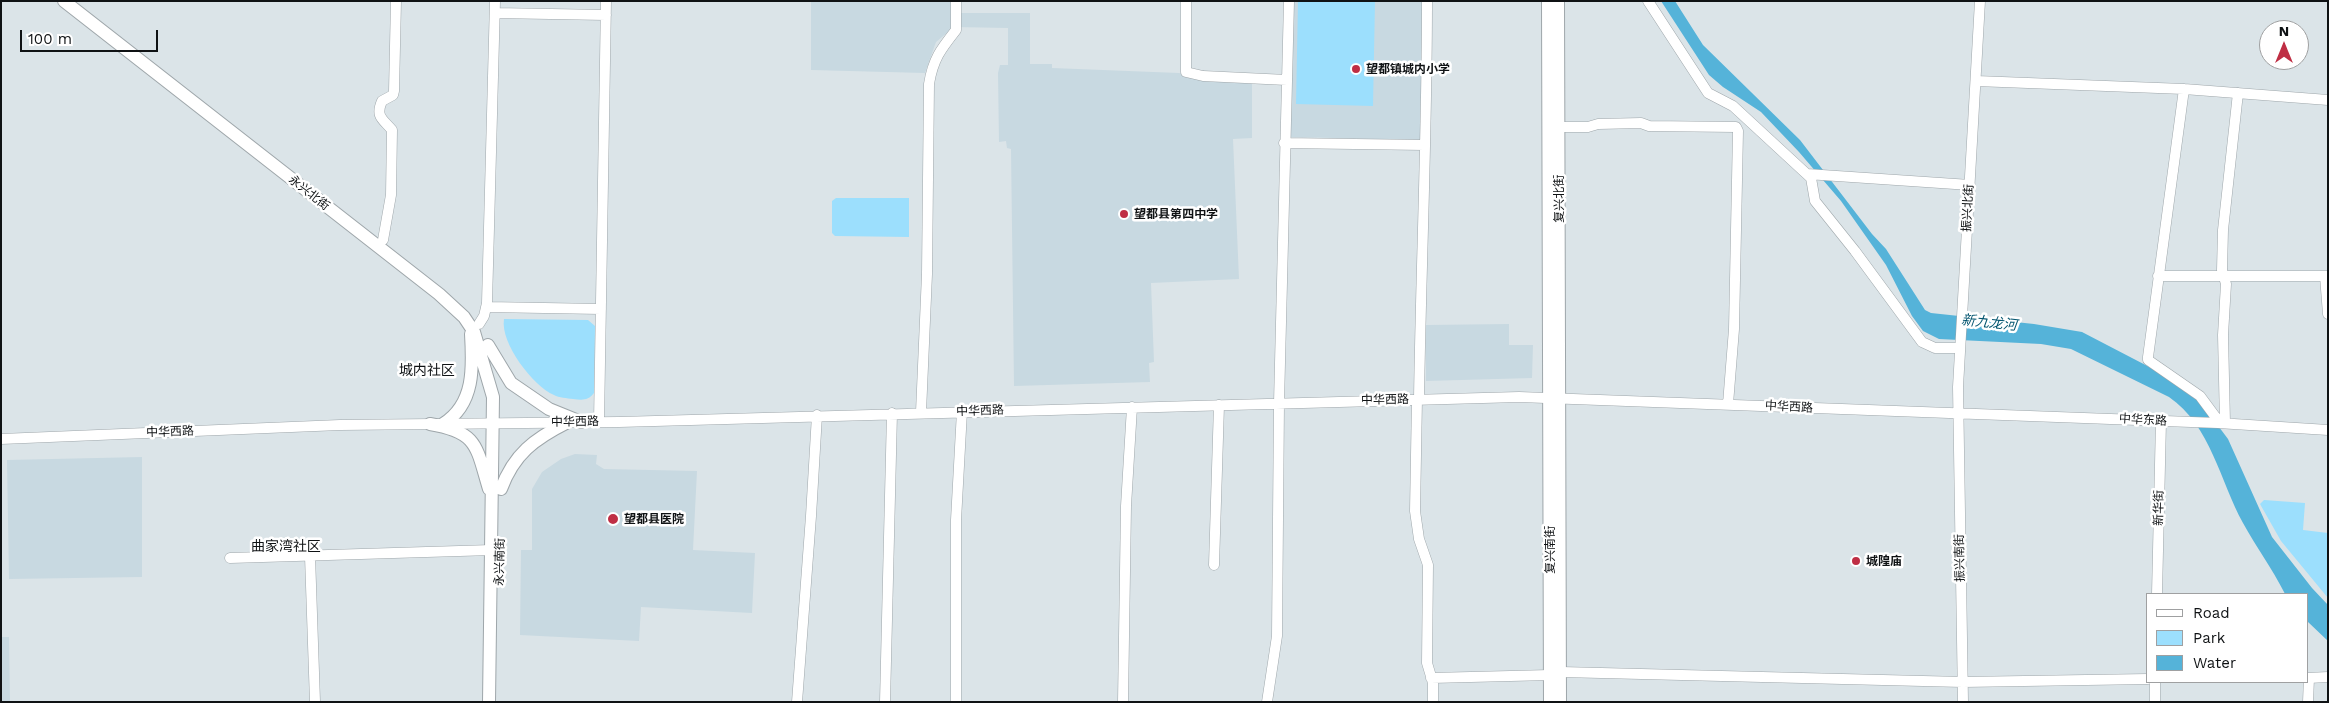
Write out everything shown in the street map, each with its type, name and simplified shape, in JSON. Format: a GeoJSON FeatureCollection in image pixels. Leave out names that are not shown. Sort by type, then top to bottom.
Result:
{"type":"FeatureCollection","features":[{"type":"Feature","properties":{"kind":"main road","name":"永兴北街"},"geometry":{"type":"LineString","coordinates":[[64,1],[439,294],[475,325],[498,423]]}},
{"type":"Feature","properties":{"kind":"main road","name":"永兴北街"},"geometry":{"type":"LineString","coordinates":[[78,1],[462,303],[488,345],[502,396],[498,423]]}},
{"type":"Feature","properties":{"kind":"main road","name":"复兴北街"},"geometry":{"type":"LineString","coordinates":[[1548,1],[1555,398]]}},
{"type":"Feature","properties":{"kind":"main road","name":"复兴北街"},"geometry":{"type":"LineString","coordinates":[[1555,398],[1558,1]]}},
{"type":"Feature","properties":{"kind":"main road"},"geometry":{"type":"LineString","coordinates":[[443,424],[458,413],[469,392],[475,325]]}},
{"type":"Feature","properties":{"kind":"main road"},"geometry":{"type":"LineString","coordinates":[[488,345],[512,383],[549,409],[581,422]]}},
{"type":"Feature","properties":{"kind":"main road","name":"复兴南街"},"geometry":{"type":"LineString","coordinates":[[1550,702],[1555,674],[1555,398]]}},
{"type":"Feature","properties":{"kind":"main road"},"geometry":{"type":"LineString","coordinates":[[501,489],[512,463],[550,431],[568,422]]}},
{"type":"Feature","properties":{"kind":"main road","name":"永兴南街"},"geometry":{"type":"LineString","coordinates":[[498,423],[501,489],[498,702]]}},
{"type":"Feature","properties":{"kind":"main road","name":"永兴南街"},"geometry":{"type":"LineString","coordinates":[[489,702],[493,502],[498,423]]}},
{"type":"Feature","properties":{"kind":"main road"},"geometry":{"type":"LineString","coordinates":[[430,424],[449,427],[464,434],[471,440],[477,450],[493,502]]}},
{"type":"Feature","properties":{"kind":"main road","name":"复兴南街"},"geometry":{"type":"LineString","coordinates":[[1555,674],[1560,702]]}},
{"type":"Feature","properties":{"kind":"street"},"geometry":{"type":"LineString","coordinates":[[383,240],[391,195],[392,130],[380,120],[378,111],[382,101],[392,95],[394,91],[396,1]]}},
{"type":"Feature","properties":{"kind":"street"},"geometry":{"type":"LineString","coordinates":[[475,325],[484,316],[487,307],[495,1]]}},
{"type":"Feature","properties":{"kind":"street"},"geometry":{"type":"LineString","coordinates":[[600,422],[606,1]]}},
{"type":"Feature","properties":{"kind":"street"},"geometry":{"type":"LineString","coordinates":[[921,412],[927,274],[929,84],[931,72],[940,48],[956,30],[956,1]]}},
{"type":"Feature","properties":{"kind":"street"},"geometry":{"type":"LineString","coordinates":[[1186,1],[1186,72],[1203,76],[1287,80]]}},
{"type":"Feature","properties":{"kind":"street"},"geometry":{"type":"LineString","coordinates":[[1267,702],[1278,636],[1279,403],[1288,1]]}},
{"type":"Feature","properties":{"kind":"street"},"geometry":{"type":"LineString","coordinates":[[1427,1],[1416,528],[1428,565],[1426,641],[1427,663],[1431,678],[1433,702]]}},
{"type":"Feature","properties":{"kind":"street"},"geometry":{"type":"LineString","coordinates":[[1648,1],[1708,93],[1733,106],[1810,174],[1815,201],[1855,251],[1922,342],[1935,348],[1960,346]]}},
{"type":"Feature","properties":{"kind":"street","name":"振兴北街"},"geometry":{"type":"LineString","coordinates":[[1958,414],[1960,346],[1980,1]]}},
{"type":"Feature","properties":{"kind":"street"},"geometry":{"type":"LineString","coordinates":[[494,13],[606,15]]}},
{"type":"Feature","properties":{"kind":"street"},"geometry":{"type":"LineString","coordinates":[[1976,81],[2184,89],[2328,100]]}},
{"type":"Feature","properties":{"kind":"street"},"geometry":{"type":"LineString","coordinates":[[2184,89],[2148,360],[2200,396],[2221,423]]}},
{"type":"Feature","properties":{"kind":"street"},"geometry":{"type":"LineString","coordinates":[[2221,423],[2226,284],[2224,276],[2223,230],[2238,93]]}},
{"type":"Feature","properties":{"kind":"street"},"geometry":{"type":"LineString","coordinates":[[1558,127],[1641,123],[1649,126],[1736,127],[1738,130],[1734,329],[1728,404]]}},
{"type":"Feature","properties":{"kind":"street"},"geometry":{"type":"LineString","coordinates":[[1284,143],[1425,145]]}},
{"type":"Feature","properties":{"kind":"street"},"geometry":{"type":"LineString","coordinates":[[1810,174],[1970,185]]}},
{"type":"Feature","properties":{"kind":"street"},"geometry":{"type":"LineString","coordinates":[[2158,276],[2326,276],[2328,314]]}},
{"type":"Feature","properties":{"kind":"street"},"geometry":{"type":"LineString","coordinates":[[487,307],[601,309]]}},
{"type":"Feature","properties":{"kind":"street","name":"中华西路"},"geometry":{"type":"LineString","coordinates":[[1,439],[340,425],[600,422],[1279,403],[1555,398],[1958,414]]}},
{"type":"Feature","properties":{"kind":"street"},"geometry":{"type":"LineString","coordinates":[[1214,565],[1219,405]]}},
{"type":"Feature","properties":{"kind":"street"},"geometry":{"type":"LineString","coordinates":[[1123,702],[1126,506],[1132,407]]}},
{"type":"Feature","properties":{"kind":"street"},"geometry":{"type":"LineString","coordinates":[[956,702],[956,520],[962,411]]}},
{"type":"Feature","properties":{"kind":"street"},"geometry":{"type":"LineString","coordinates":[[885,702],[892,413]]}},
{"type":"Feature","properties":{"kind":"street","name":"中华东路"},"geometry":{"type":"LineString","coordinates":[[1958,414],[2221,423],[2328,430]]}},
{"type":"Feature","properties":{"kind":"street","name":"振兴南街"},"geometry":{"type":"LineString","coordinates":[[1958,414],[1963,702]]}},
{"type":"Feature","properties":{"kind":"street"},"geometry":{"type":"LineString","coordinates":[[797,702],[812,516],[817,415]]}},
{"type":"Feature","properties":{"kind":"street","name":"新华街"},"geometry":{"type":"LineString","coordinates":[[2157,593],[2161,421]]}},
{"type":"Feature","properties":{"kind":"street"},"geometry":{"type":"LineString","coordinates":[[230,558],[492,550]]}},
{"type":"Feature","properties":{"kind":"street"},"geometry":{"type":"LineString","coordinates":[[310,556],[315,702]]}},
{"type":"Feature","properties":{"kind":"street"},"geometry":{"type":"LineString","coordinates":[[1431,678],[1555,674],[1963,682],[2146,679]]}},
{"type":"Feature","properties":{"kind":"street"},"geometry":{"type":"LineString","coordinates":[[2309,678],[2328,677]]}},
{"type":"Feature","properties":{"kind":"street"},"geometry":{"type":"LineString","coordinates":[[2155,683],[2155,702]]}},
{"type":"Feature","properties":{"kind":"street"},"geometry":{"type":"LineString","coordinates":[[2308,683],[2308,702]]}},
{"type":"Feature","properties":{"kind":"shaded area","name":"望都县第四中学"},"geometry":{"type":"Polygon","coordinates":[[[811,1],[953,1],[954,13],[1030,13],[1030,64],[1052,64],[1052,68],[1179,73],[1207,80],[1252,82],[1252,138],[1233,139],[1239,279],[1151,283],[1154,362],[1149,363],[1150,382],[1014,386],[1011,149],[1007,148],[1006,141],[999,142],[998,73],[1000,65],[1008,65],[1008,28],[954,27],[936,42],[925,73],[811,70],[811,1]]]}},
{"type":"Feature","properties":{"kind":"shaded area","name":"望都镇城内小学"},"geometry":{"type":"Polygon","coordinates":[[[1293,1],[1423,1],[1420,140],[1290,137],[1293,1]]]}},
{"type":"Feature","properties":{"kind":"shaded area"},"geometry":{"type":"Polygon","coordinates":[[[1509,324],[1509,345],[1533,345],[1532,378],[1426,381],[1426,325],[1509,324]]]}},
{"type":"Feature","properties":{"kind":"shaded area","name":"望都县医院"},"geometry":{"type":"Polygon","coordinates":[[[575,454],[597,455],[596,464],[604,469],[697,471],[693,550],[755,553],[752,613],[641,607],[639,641],[520,635],[521,550],[532,550],[532,489],[542,472],[561,459],[575,454]]]}},
{"type":"Feature","properties":{"kind":"shaded area"},"geometry":{"type":"Polygon","coordinates":[[[142,457],[142,577],[9,579],[7,460],[142,457]]]}},
{"type":"Feature","properties":{"kind":"shaded area"},"geometry":{"type":"Polygon","coordinates":[[[1,637],[9,637],[10,702],[1,702],[1,637]]]}},
{"type":"Feature","properties":{"kind":"green space"},"geometry":{"type":"Polygon","coordinates":[[[1298,1],[1375,1],[1373,106],[1296,104],[1298,1]]]}},
{"type":"Feature","properties":{"kind":"green space"},"geometry":{"type":"Polygon","coordinates":[[[836,198],[909,198],[909,237],[835,236],[832,233],[832,201],[836,198]]]}},
{"type":"Feature","properties":{"kind":"green space"},"geometry":{"type":"Polygon","coordinates":[[[504,319],[588,320],[595,326],[594,393],[592,396],[579,400],[558,397],[537,383],[520,363],[507,340],[504,319]]]}},
{"type":"Feature","properties":{"kind":"green space"},"geometry":{"type":"Polygon","coordinates":[[[2264,500],[2305,503],[2303,530],[2328,533],[2328,598],[2281,541],[2260,504],[2264,500]]]}},
{"type":"Feature","properties":{"kind":"water","name":"新九龙河"},"geometry":{"type":"Polygon","coordinates":[[[1661,1],[1675,1],[1703,45],[1800,140],[1872,234],[1886,249],[1925,310],[1931,313],[2034,324],[2082,332],[2157,371],[2201,403],[2228,439],[2272,537],[2312,588],[2328,605],[2328,641],[2309,623],[2309,593],[2284,593],[2243,523],[2205,439],[2183,409],[2169,397],[2071,349],[2041,344],[1939,339],[1923,331],[1912,316],[1886,265],[1841,201],[1799,152],[1761,112],[1723,87],[1709,75],[1661,1]]]}},
{"type":"Feature","properties":{"kind":"place","name":"望都镇城内小学"},"geometry":{"type":"Point","coordinates":[1356,69]}},
{"type":"Feature","properties":{"kind":"place","name":"望都县第四中学"},"geometry":{"type":"Point","coordinates":[1124,214]}},
{"type":"Feature","properties":{"kind":"place","name":"望都县医院"},"geometry":{"type":"Point","coordinates":[613,519]}},
{"type":"Feature","properties":{"kind":"place","name":"城隍庙"},"geometry":{"type":"Point","coordinates":[1856,561]}},
{"type":"Feature","properties":{"kind":"district","name":"城内社区"},"geometry":{"type":"Point","coordinates":[427,371]}},
{"type":"Feature","properties":{"kind":"district","name":"曲家湾社区"},"geometry":{"type":"Point","coordinates":[286,547]}}]}
